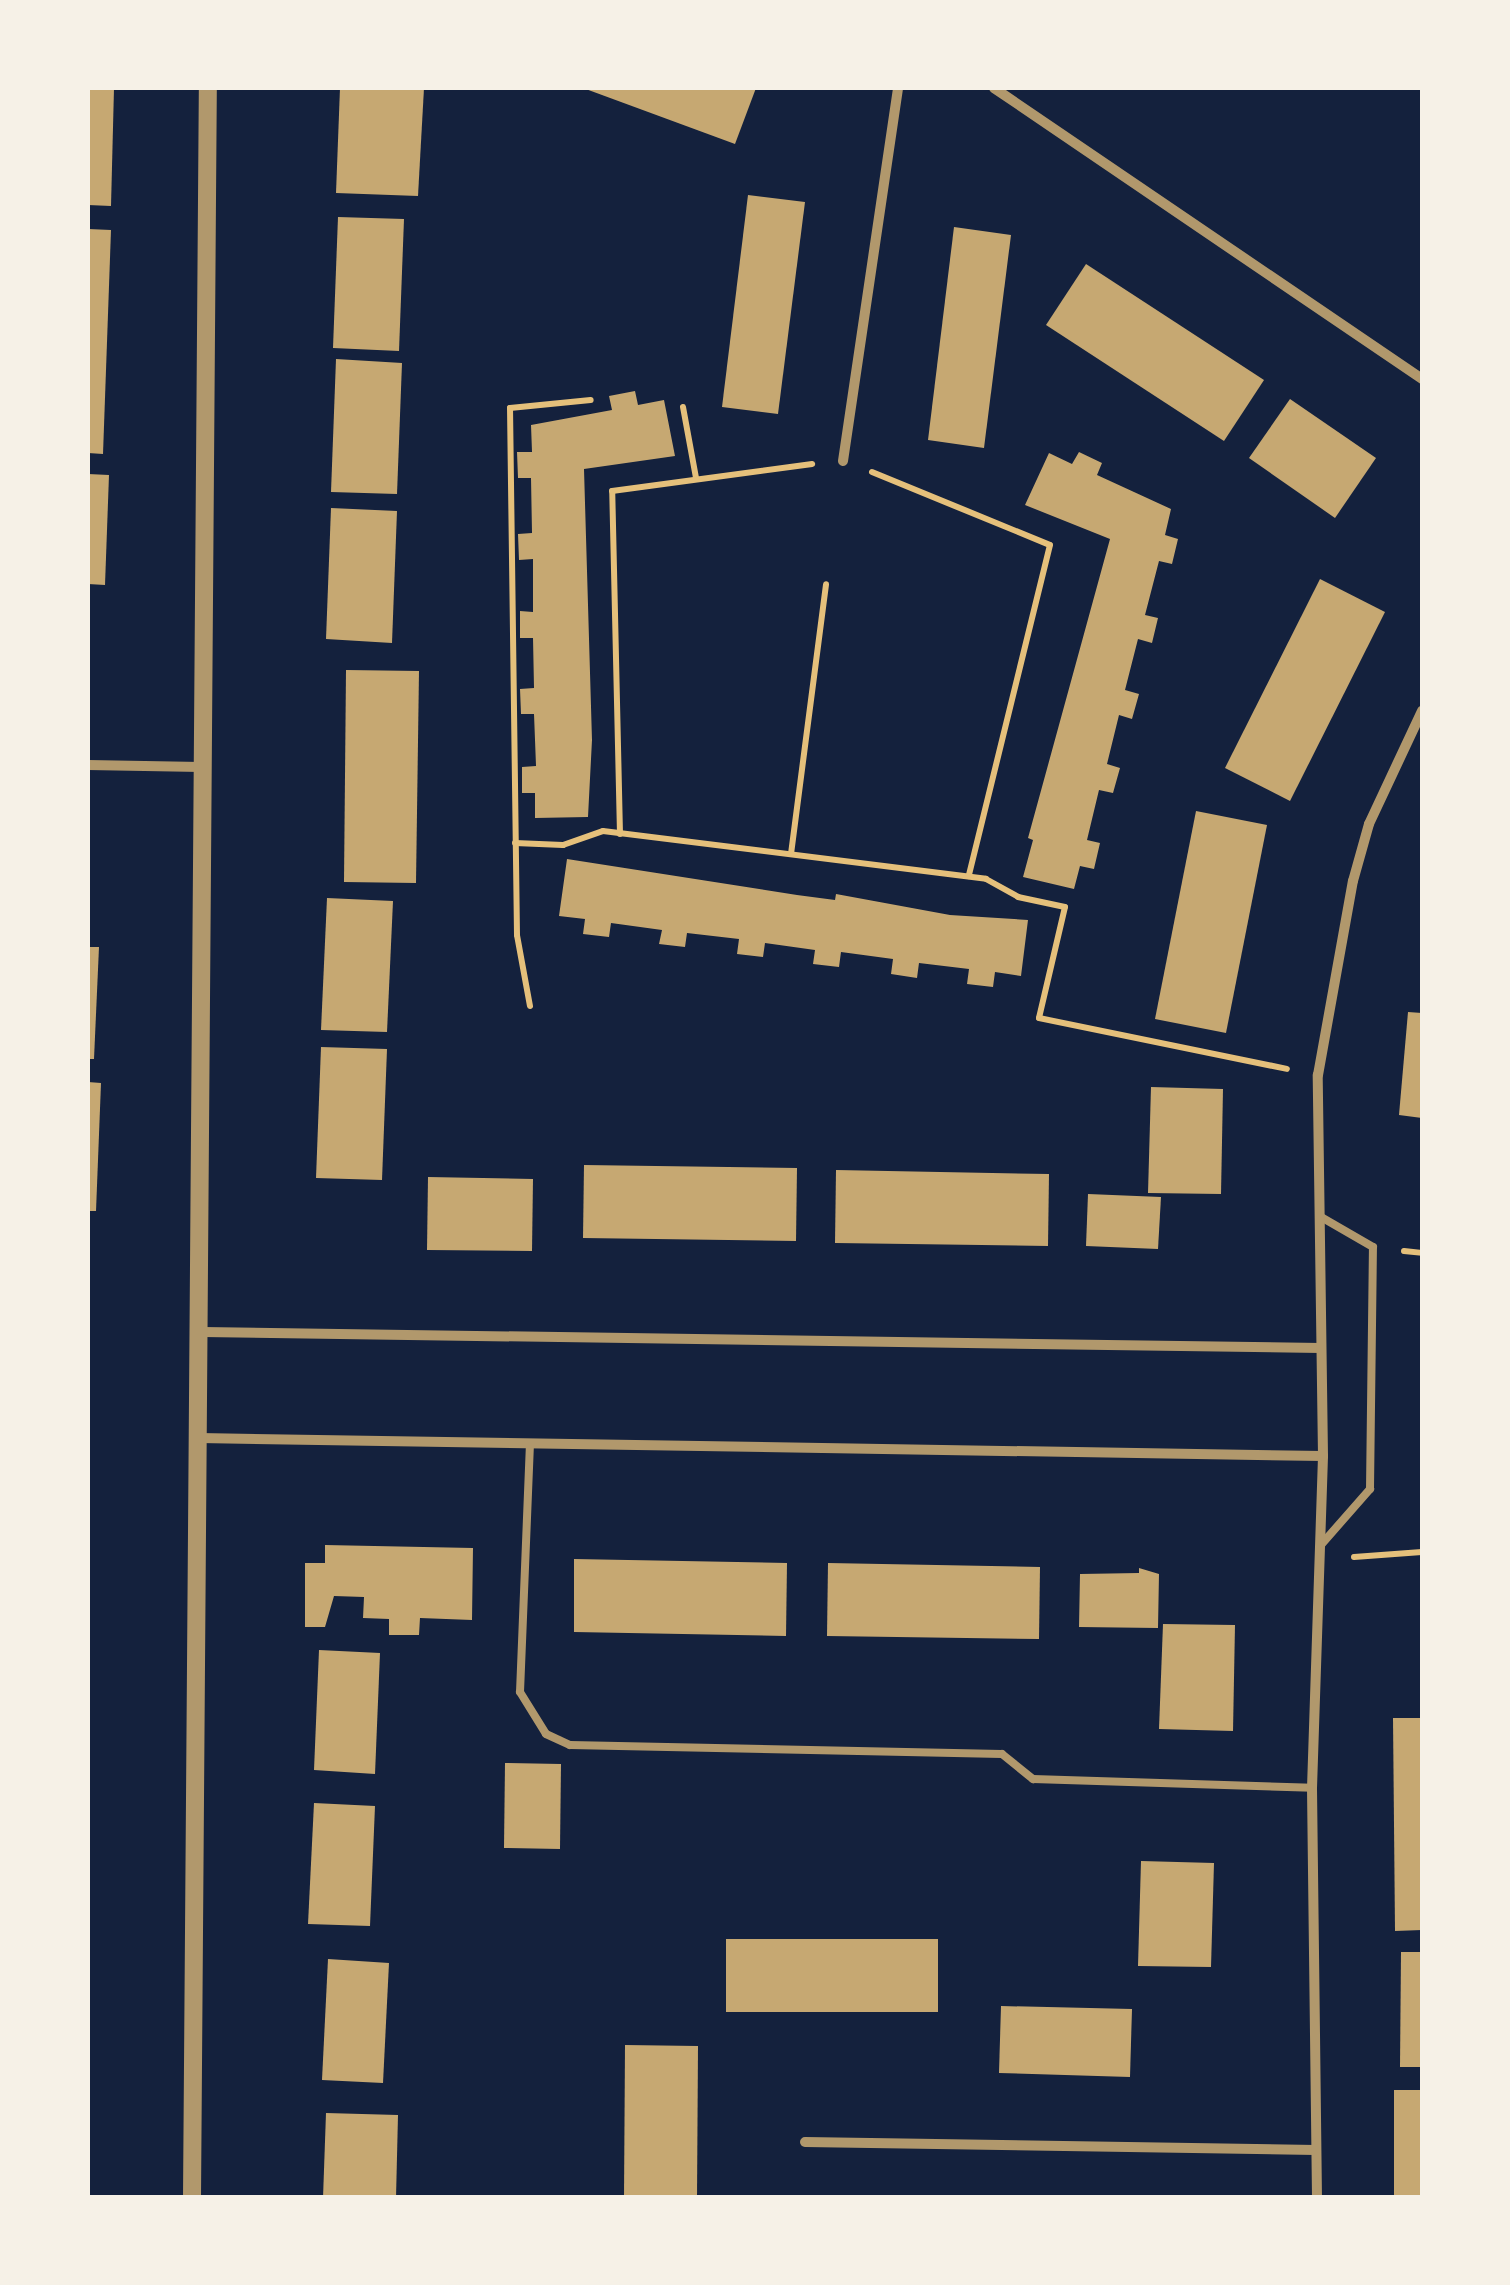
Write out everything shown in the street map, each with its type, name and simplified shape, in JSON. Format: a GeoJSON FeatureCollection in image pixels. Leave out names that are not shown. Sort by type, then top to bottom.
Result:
{"type":"FeatureCollection","features":[{"type":"Feature","properties":{"kind":"street"},"geometry":{"type":"LineString","coordinates":[[192,2198],[203,1332],[201,767],[208,88]]}},
{"type":"Feature","properties":{"kind":"street"},"geometry":{"type":"LineString","coordinates":[[843,461],[898,88]]}},
{"type":"Feature","properties":{"kind":"street"},"geometry":{"type":"LineString","coordinates":[[994,88],[1422,379]]}},
{"type":"Feature","properties":{"kind":"street"},"geometry":{"type":"LineString","coordinates":[[1317,2198],[1312,1788],[1324,1456],[1318,1076],[1353,881],[1369,824],[1422,711]]}},
{"type":"Feature","properties":{"kind":"street"},"geometry":{"type":"LineString","coordinates":[[88,766],[201,767]]}},
{"type":"Feature","properties":{"kind":"street"},"geometry":{"type":"LineString","coordinates":[[203,1332],[1321,1348]]}},
{"type":"Feature","properties":{"kind":"street"},"geometry":{"type":"LineString","coordinates":[[199,1438],[1324,1456]]}},
{"type":"Feature","properties":{"kind":"street"},"geometry":{"type":"LineString","coordinates":[[805,2142],[1316,2150]]}},
{"type":"Feature","properties":{"kind":"lane"},"geometry":{"type":"LineString","coordinates":[[1320,1546],[1370,1488],[1373,1247],[1321,1217]]}},
{"type":"Feature","properties":{"kind":"lane"},"geometry":{"type":"LineString","coordinates":[[530,1443],[520,1692],[546,1734],[570,1745],[1002,1754],[1032,1780],[1312,1788]]}},
{"type":"Feature","properties":{"kind":"path"},"geometry":{"type":"LineString","coordinates":[[530,1006],[516,935],[510,408],[591,400]]}},
{"type":"Feature","properties":{"kind":"path"},"geometry":{"type":"LineString","coordinates":[[684,407],[696,478]]}},
{"type":"Feature","properties":{"kind":"path"},"geometry":{"type":"LineString","coordinates":[[620,834],[612,492],[843,461],[1050,545],[969,876]]}},
{"type":"Feature","properties":{"kind":"path"},"geometry":{"type":"LineString","coordinates":[[792,854],[826,584]]}},
{"type":"Feature","properties":{"kind":"path"},"geometry":{"type":"LineString","coordinates":[[515,844],[563,844],[603,831],[969,876],[1065,907],[1038,1018],[1318,1076]]}},
{"type":"Feature","properties":{"kind":"path"},"geometry":{"type":"LineString","coordinates":[[1320,1571],[1341,1558],[1422,1552]]}},
{"type":"Feature","properties":{"kind":"building"},"geometry":{"type":"Polygon","coordinates":[[[88,88],[114,88],[111,206],[88,205],[88,88]]]}},
{"type":"Feature","properties":{"kind":"building"},"geometry":{"type":"Polygon","coordinates":[[[340,88],[424,88],[418,196],[336,193],[340,88]]]}},
{"type":"Feature","properties":{"kind":"building"},"geometry":{"type":"Polygon","coordinates":[[[583,88],[756,88],[735,144],[583,88]]]}},
{"type":"Feature","properties":{"kind":"building"},"geometry":{"type":"Polygon","coordinates":[[[748,195],[805,202],[778,414],[722,407],[748,195]]]}},
{"type":"Feature","properties":{"kind":"building"},"geometry":{"type":"Polygon","coordinates":[[[338,217],[404,219],[399,351],[333,348],[338,217]]]}},
{"type":"Feature","properties":{"kind":"building"},"geometry":{"type":"Polygon","coordinates":[[[954,227],[1011,235],[984,448],[928,440],[954,227]]]}},
{"type":"Feature","properties":{"kind":"building"},"geometry":{"type":"Polygon","coordinates":[[[88,229],[111,230],[103,454],[88,453],[88,229]]]}},
{"type":"Feature","properties":{"kind":"building"},"geometry":{"type":"Polygon","coordinates":[[[1086,264],[1264,380],[1224,441],[1046,325],[1086,264]]]}},
{"type":"Feature","properties":{"kind":"building"},"geometry":{"type":"Polygon","coordinates":[[[336,359],[402,363],[397,494],[331,492],[336,359]]]}},
{"type":"Feature","properties":{"kind":"building"},"geometry":{"type":"Polygon","coordinates":[[[635,391],[638,405],[664,400],[675,456],[584,469],[592,740],[588,817],[535,818],[535,793],[522,793],[522,767],[536,766],[534,714],[521,714],[520,689],[534,688],[533,638],[520,638],[520,611],[533,612],[533,559],[519,560],[518,534],[532,533],[531,478],[518,478],[517,452],[532,452],[531,425],[612,410],[609,396],[635,391]]]}},
{"type":"Feature","properties":{"kind":"building"},"geometry":{"type":"Polygon","coordinates":[[[1290,399],[1376,458],[1335,518],[1249,458],[1290,399]]]}},
{"type":"Feature","properties":{"kind":"building"},"geometry":{"type":"Polygon","coordinates":[[[1079,452],[1102,463],[1097,475],[1171,509],[1165,535],[1178,539],[1172,564],[1159,561],[1145,615],[1158,618],[1152,643],[1138,639],[1125,690],[1139,694],[1132,719],[1119,715],[1107,764],[1120,768],[1113,793],[1099,790],[1087,840],[1100,843],[1094,869],[1080,866],[1074,889],[1023,877],[1033,840],[1028,838],[1110,539],[1025,505],[1049,453],[1072,464],[1079,452]]]}},
{"type":"Feature","properties":{"kind":"building"},"geometry":{"type":"Polygon","coordinates":[[[88,474],[109,475],[105,585],[88,584],[88,474]]]}},
{"type":"Feature","properties":{"kind":"building"},"geometry":{"type":"Polygon","coordinates":[[[331,508],[397,511],[392,643],[326,639],[331,508]]]}},
{"type":"Feature","properties":{"kind":"building"},"geometry":{"type":"Polygon","coordinates":[[[1320,579],[1385,612],[1290,801],[1225,768],[1320,579]]]}},
{"type":"Feature","properties":{"kind":"building"},"geometry":{"type":"Polygon","coordinates":[[[346,670],[419,671],[416,883],[344,882],[346,670]]]}},
{"type":"Feature","properties":{"kind":"building"},"geometry":{"type":"Polygon","coordinates":[[[1196,811],[1267,825],[1226,1033],[1155,1019],[1196,811]]]}},
{"type":"Feature","properties":{"kind":"building"},"geometry":{"type":"Polygon","coordinates":[[[567,859],[797,895],[835,900],[836,894],[950,915],[1028,920],[1021,976],[995,972],[993,987],[967,984],[969,969],[919,963],[917,978],[891,974],[893,959],[841,952],[839,967],[813,964],[815,950],[765,943],[763,957],[737,954],[739,939],[687,933],[685,947],[659,944],[662,930],[611,923],[609,937],[583,934],[585,919],[559,916],[567,859]]]}},
{"type":"Feature","properties":{"kind":"building"},"geometry":{"type":"Polygon","coordinates":[[[327,898],[393,901],[387,1032],[321,1030],[327,898]]]}},
{"type":"Feature","properties":{"kind":"building"},"geometry":{"type":"Polygon","coordinates":[[[88,947],[99,947],[94,1059],[88,1059],[88,947]]]}},
{"type":"Feature","properties":{"kind":"building"},"geometry":{"type":"Polygon","coordinates":[[[1408,1012],[1422,1013],[1422,1118],[1399,1115],[1408,1012]]]}},
{"type":"Feature","properties":{"kind":"building"},"geometry":{"type":"Polygon","coordinates":[[[321,1047],[387,1049],[382,1180],[316,1178],[321,1047]]]}},
{"type":"Feature","properties":{"kind":"building"},"geometry":{"type":"Polygon","coordinates":[[[88,1082],[101,1083],[96,1211],[88,1211],[88,1082]]]}},
{"type":"Feature","properties":{"kind":"building"},"geometry":{"type":"Polygon","coordinates":[[[1151,1087],[1223,1089],[1221,1194],[1148,1193],[1151,1087]]]}},
{"type":"Feature","properties":{"kind":"building"},"geometry":{"type":"Polygon","coordinates":[[[584,1165],[797,1168],[796,1241],[583,1238],[584,1165]]]}},
{"type":"Feature","properties":{"kind":"building"},"geometry":{"type":"Polygon","coordinates":[[[836,1170],[1049,1174],[1048,1246],[835,1243],[836,1170]]]}},
{"type":"Feature","properties":{"kind":"building"},"geometry":{"type":"Polygon","coordinates":[[[428,1177],[533,1179],[532,1251],[427,1250],[428,1177]]]}},
{"type":"Feature","properties":{"kind":"building"},"geometry":{"type":"Polygon","coordinates":[[[1088,1194],[1161,1197],[1158,1249],[1086,1246],[1088,1194]]]}},
{"type":"Feature","properties":{"kind":"building"},"geometry":{"type":"Polygon","coordinates":[[[325,1545],[473,1548],[472,1620],[420,1618],[419,1635],[389,1635],[389,1619],[363,1618],[364,1597],[334,1596],[325,1627],[305,1627],[305,1563],[325,1563],[325,1545]]]}},
{"type":"Feature","properties":{"kind":"building"},"geometry":{"type":"Polygon","coordinates":[[[574,1559],[787,1563],[786,1636],[574,1632],[574,1559]]]}},
{"type":"Feature","properties":{"kind":"building"},"geometry":{"type":"Polygon","coordinates":[[[828,1563],[1040,1567],[1039,1639],[827,1636],[828,1563]]]}},
{"type":"Feature","properties":{"kind":"building"},"geometry":{"type":"Polygon","coordinates":[[[1139,1568],[1159,1574],[1158,1628],[1079,1627],[1080,1574],[1139,1573],[1139,1568]]]}},
{"type":"Feature","properties":{"kind":"building"},"geometry":{"type":"Polygon","coordinates":[[[1163,1624],[1235,1625],[1233,1731],[1159,1729],[1163,1624]]]}},
{"type":"Feature","properties":{"kind":"building"},"geometry":{"type":"Polygon","coordinates":[[[319,1650],[380,1653],[375,1774],[314,1770],[319,1650]]]}},
{"type":"Feature","properties":{"kind":"building"},"geometry":{"type":"Polygon","coordinates":[[[1393,1718],[1422,1718],[1422,1930],[1395,1931],[1393,1718]]]}},
{"type":"Feature","properties":{"kind":"building"},"geometry":{"type":"Polygon","coordinates":[[[505,1763],[561,1764],[560,1849],[504,1848],[505,1763]]]}},
{"type":"Feature","properties":{"kind":"building"},"geometry":{"type":"Polygon","coordinates":[[[314,1803],[375,1806],[370,1926],[308,1924],[314,1803]]]}},
{"type":"Feature","properties":{"kind":"building"},"geometry":{"type":"Polygon","coordinates":[[[1141,1861],[1214,1863],[1211,1967],[1138,1966],[1141,1861]]]}},
{"type":"Feature","properties":{"kind":"building"},"geometry":{"type":"Polygon","coordinates":[[[726,1939],[938,1939],[938,2012],[726,2012],[726,1939]]]}},
{"type":"Feature","properties":{"kind":"building"},"geometry":{"type":"Polygon","coordinates":[[[1401,1952],[1422,1952],[1422,2067],[1400,2067],[1401,1952]]]}},
{"type":"Feature","properties":{"kind":"building"},"geometry":{"type":"Polygon","coordinates":[[[328,1959],[389,1963],[383,2083],[322,2080],[328,1959]]]}},
{"type":"Feature","properties":{"kind":"building"},"geometry":{"type":"Polygon","coordinates":[[[1001,2006],[1132,2009],[1130,2077],[999,2073],[1001,2006]]]}},
{"type":"Feature","properties":{"kind":"building"},"geometry":{"type":"Polygon","coordinates":[[[625,2045],[698,2046],[697,2198],[624,2198],[625,2045]]]}},
{"type":"Feature","properties":{"kind":"building"},"geometry":{"type":"Polygon","coordinates":[[[1394,2090],[1422,2090],[1422,2198],[1394,2198],[1394,2090]]]}},
{"type":"Feature","properties":{"kind":"building"},"geometry":{"type":"Polygon","coordinates":[[[326,2113],[398,2115],[396,2198],[323,2198],[326,2113]]]}}]}
